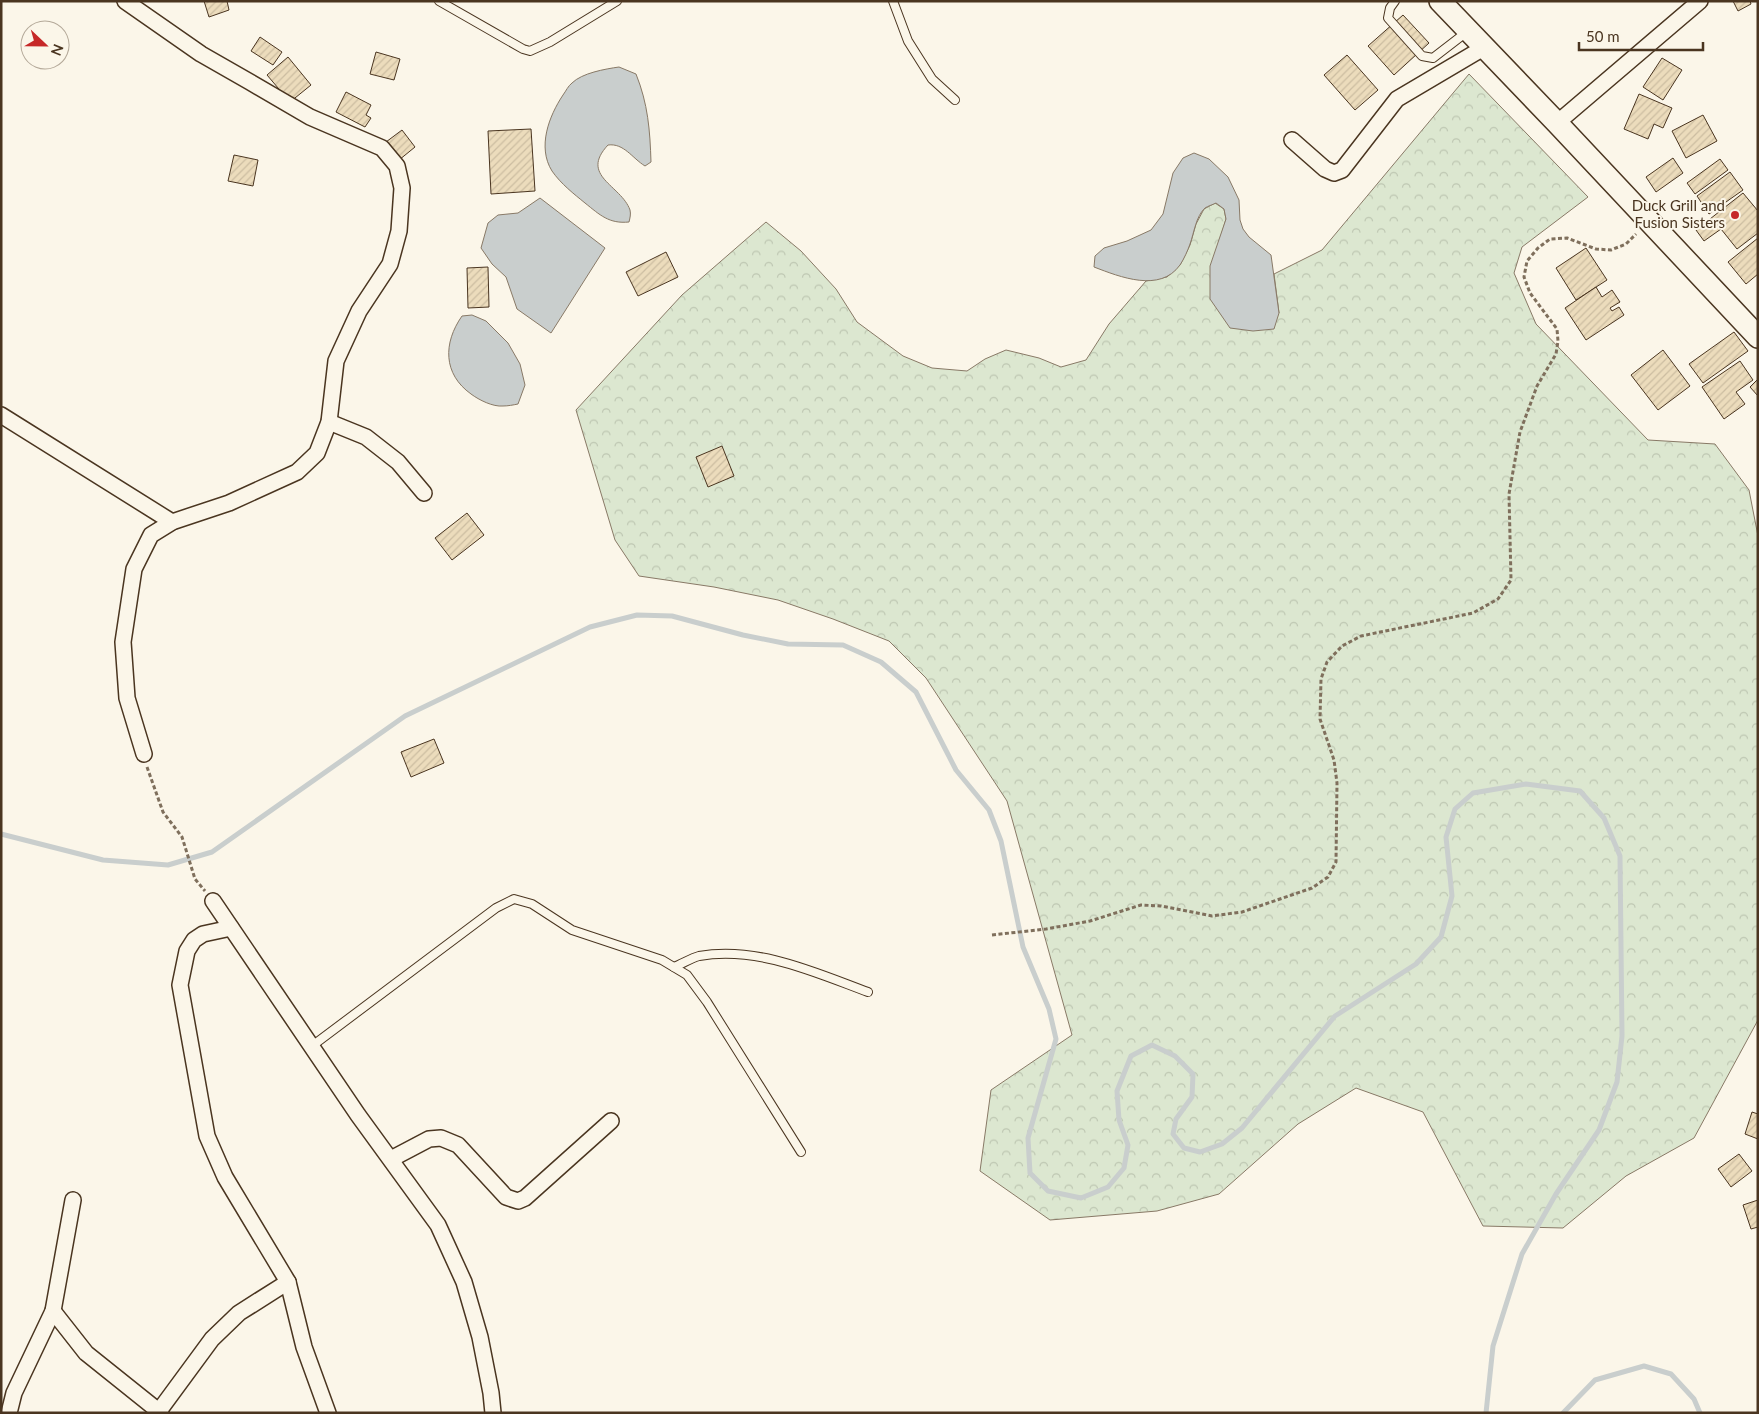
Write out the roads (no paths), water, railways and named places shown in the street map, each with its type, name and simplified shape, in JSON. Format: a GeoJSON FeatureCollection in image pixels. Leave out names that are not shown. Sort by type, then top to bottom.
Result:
{"type":"FeatureCollection","features":[{"type":"Feature","properties":{"kind":"main road"},"geometry":{"type":"LineString","coordinates":[[1440,1],[1758,338]]}},
{"type":"Feature","properties":{"kind":"street"},"geometry":{"type":"LineString","coordinates":[[125,1],[201,54],[310,117],[382,148],[397,166],[402,188],[399,231],[390,264],[359,311],[336,361],[329,422],[317,453],[297,472],[229,503],[172,522],[151,536],[134,569],[122,642],[127,698],[144,754]]}},
{"type":"Feature","properties":{"kind":"street"},"geometry":{"type":"LineString","coordinates":[[1557,123],[1700,1]]}},
{"type":"Feature","properties":{"kind":"street"},"geometry":{"type":"LineString","coordinates":[[1292,140],[1325,169],[1334,173],[1342,170],[1397,99],[1485,48]]}},
{"type":"Feature","properties":{"kind":"street"},"geometry":{"type":"LineString","coordinates":[[1,415],[172,522]]}},
{"type":"Feature","properties":{"kind":"street"},"geometry":{"type":"LineString","coordinates":[[329,422],[366,437],[398,462],[424,494]]}},
{"type":"Feature","properties":{"kind":"street"},"geometry":{"type":"LineString","coordinates":[[213,901],[390,1160],[438,1225],[464,1282],[480,1337],[493,1413]]}},
{"type":"Feature","properties":{"kind":"street"},"geometry":{"type":"LineString","coordinates":[[231,928],[203,934],[194,940],[187,951],[180,984],[207,1136],[225,1177],[288,1282],[304,1346],[328,1413]]}},
{"type":"Feature","properties":{"kind":"street"},"geometry":{"type":"LineString","coordinates":[[390,1160],[429,1139],[441,1138],[458,1145],[506,1197],[518,1201],[525,1198],[611,1121]]}},
{"type":"Feature","properties":{"kind":"street"},"geometry":{"type":"LineString","coordinates":[[9,1412],[14,1393],[53,1311],[73,1200]]}},
{"type":"Feature","properties":{"kind":"street"},"geometry":{"type":"LineString","coordinates":[[53,1311],[86,1353],[160,1412],[212,1339],[239,1313],[288,1282]]}},
{"type":"Feature","properties":{"kind":"lane"},"geometry":{"type":"LineString","coordinates":[[439,1],[523,49],[530,51],[550,42],[617,1]]}},
{"type":"Feature","properties":{"kind":"lane"},"geometry":{"type":"LineString","coordinates":[[893,1],[908,41],[932,79],[955,100]]}},
{"type":"Feature","properties":{"kind":"lane"},"geometry":{"type":"LineString","coordinates":[[1395,1],[1390,8],[1388,18],[1422,56],[1433,58],[1469,30]]}},
{"type":"Feature","properties":{"kind":"lane"},"geometry":{"type":"LineString","coordinates":[[312,1046],[496,908],[514,900],[532,904],[572,930],[662,960],[687,975],[708,1002],[801,1152]]}},
{"type":"Feature","properties":{"kind":"lane"},"geometry":{"type":"LineString","coordinates":[[674,967],[698,956],[740,953],[789,963],[868,992]]}},
{"type":"Feature","properties":{"kind":"waterway"},"geometry":{"type":"LineString","coordinates":[[1,834],[103,860],[168,865],[212,852],[405,716],[590,627],[637,615],[672,616],[743,635],[788,644],[843,645],[881,662],[916,692],[956,770],[989,810],[1001,841],[1023,947],[1049,1009],[1056,1039],[1028,1138],[1030,1173],[1048,1191],[1081,1198],[1108,1187],[1124,1168],[1128,1145],[1119,1120],[1117,1091],[1131,1056],[1152,1045],[1175,1056],[1193,1074],[1192,1097],[1176,1119],[1173,1134],[1184,1148],[1200,1152],[1222,1144],[1242,1128],[1335,1016],[1416,964],[1441,937],[1452,896],[1446,837],[1455,809],[1473,793],[1526,784],[1580,791],[1604,818],[1620,856],[1622,1036],[1617,1082],[1599,1130],[1556,1194],[1522,1254],[1493,1346],[1486,1413]]}},
{"type":"Feature","properties":{"kind":"waterway"},"geometry":{"type":"LineString","coordinates":[[1563,1413],[1595,1380],[1644,1366],[1671,1374],[1694,1399],[1700,1413]]}},
{"type":"Feature","properties":{"kind":"place","name":"Duck Grill and Fusion Sisters"},"geometry":{"type":"Point","coordinates":[1735,215]}}]}
